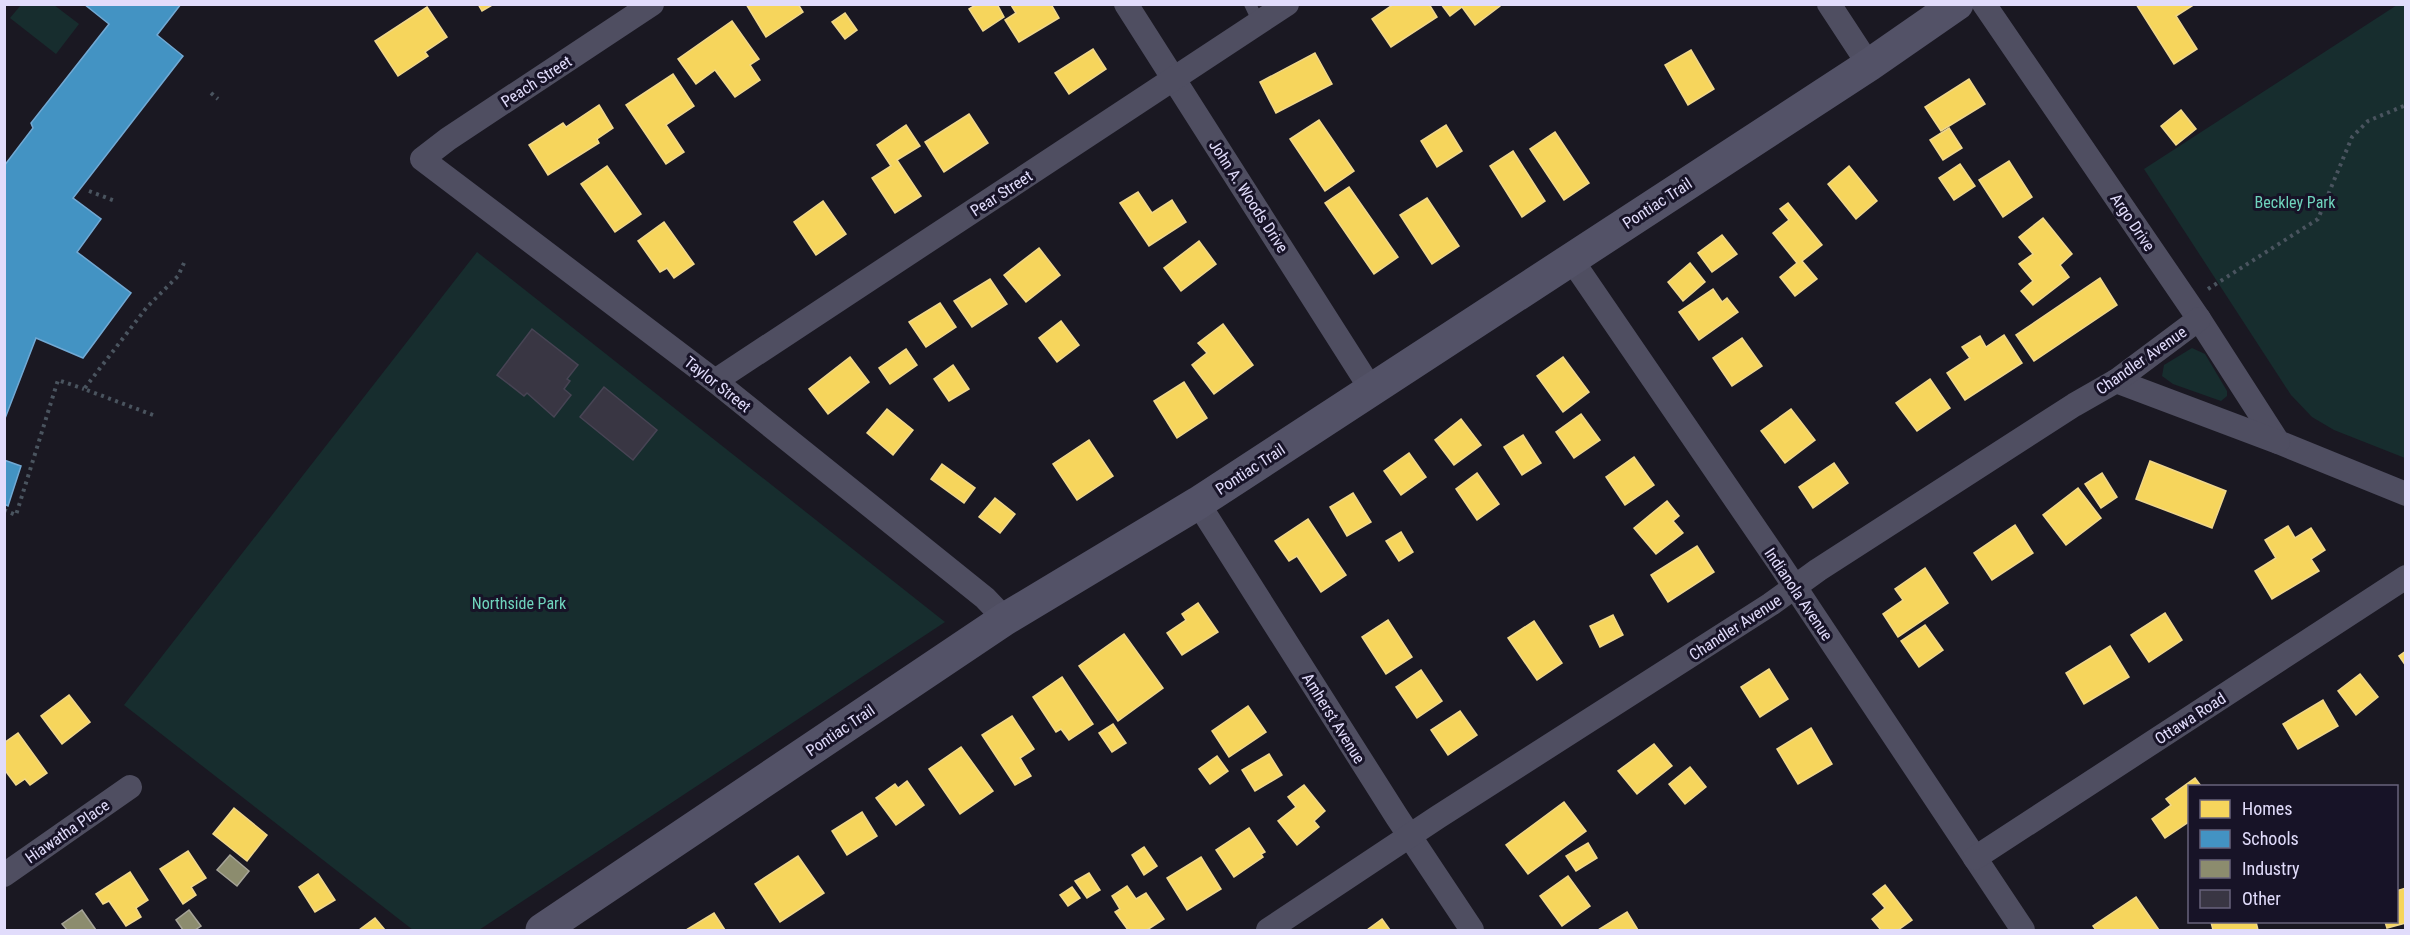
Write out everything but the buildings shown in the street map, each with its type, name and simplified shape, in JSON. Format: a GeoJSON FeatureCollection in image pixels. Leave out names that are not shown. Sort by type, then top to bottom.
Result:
{"type":"FeatureCollection","features":[{"type":"Feature","properties":{"kind":"main road","name":"Pontiac Trail"},"geometry":{"type":"LineString","coordinates":[[542,930],[1005,619],[1198,503],[1869,65],[1957,4]]}},
{"type":"Feature","properties":{"kind":"street","name":"Peach Street"},"geometry":{"type":"LineString","coordinates":[[422,159],[651,4]]}},
{"type":"Feature","properties":{"kind":"street","name":"John A. Woods Drive"},"geometry":{"type":"LineString","coordinates":[[1126,4],[1371,389]]}},
{"type":"Feature","properties":{"kind":"street","name":"Pear Street"},"geometry":{"type":"LineString","coordinates":[[715,381],[1175,80],[1254,14],[1287,4]]}},
{"type":"Feature","properties":{"kind":"street"},"geometry":{"type":"LineString","coordinates":[[1829,4],[1869,65]]}},
{"type":"Feature","properties":{"kind":"street","name":"Argo Drive"},"geometry":{"type":"LineString","coordinates":[[1984,4],[2199,319],[2278,442]]}},
{"type":"Feature","properties":{"kind":"street","name":"Taylor Street"},"geometry":{"type":"LineString","coordinates":[[422,159],[715,381],[985,598],[1005,619]]}},
{"type":"Feature","properties":{"kind":"street","name":"Indianola Avenue"},"geometry":{"type":"LineString","coordinates":[[1571,259],[1795,587],[2023,930]]}},
{"type":"Feature","properties":{"kind":"street","name":"Chandler Avenue"},"geometry":{"type":"LineString","coordinates":[[1268,930],[2054,418],[2116,381],[2199,319]]}},
{"type":"Feature","properties":{"kind":"street"},"geometry":{"type":"LineString","coordinates":[[2116,381],[2278,442],[2406,494]]}},
{"type":"Feature","properties":{"kind":"street","name":"Amherst Avenue"},"geometry":{"type":"LineString","coordinates":[[1198,503],[1410,837],[1472,930]]}},
{"type":"Feature","properties":{"kind":"street","name":"Ottawa Road"},"geometry":{"type":"LineString","coordinates":[[1975,858],[2406,577]]}},
{"type":"Feature","properties":{"kind":"street","name":"Hiawatha Place"},"geometry":{"type":"LineString","coordinates":[[4,875],[130,787]]}},
{"type":"Feature","properties":{"kind":"path"},"geometry":{"type":"LineString","coordinates":[[211,93],[218,99]]}},
{"type":"Feature","properties":{"kind":"path"},"geometry":{"type":"LineString","coordinates":[[2204,291],[2318,219],[2352,137],[2368,121],[2406,105]]}},
{"type":"Feature","properties":{"kind":"path"},"geometry":{"type":"LineString","coordinates":[[89,191],[115,201]]}},
{"type":"Feature","properties":{"kind":"path"},"geometry":{"type":"LineString","coordinates":[[84,388],[147,308],[178,276],[184,263]]}},
{"type":"Feature","properties":{"kind":"path"},"geometry":{"type":"LineString","coordinates":[[4,510],[16,515],[58,380],[153,415]]}},
{"type":"Feature","properties":{"kind":"green space"},"geometry":{"type":"Polygon","coordinates":[[[21,5],[54,5],[79,24],[56,54],[10,18],[21,5]]]}},
{"type":"Feature","properties":{"kind":"green space","name":"Beckley Park"},"geometry":{"type":"Polygon","coordinates":[[[2397,5],[2406,5],[2405,458],[2334,430],[2312,417],[2291,395],[2144,169],[2397,5]]]}},
{"type":"Feature","properties":{"kind":"green space","name":"Northside Park"},"geometry":{"type":"Polygon","coordinates":[[[477,252],[945,622],[479,930],[413,930],[124,705],[477,252]]]}},
{"type":"Feature","properties":{"kind":"green space"},"geometry":{"type":"Polygon","coordinates":[[[2192,348],[2205,354],[2227,391],[2227,396],[2221,401],[2173,384],[2162,376],[2164,365],[2192,348]]]}}]}
